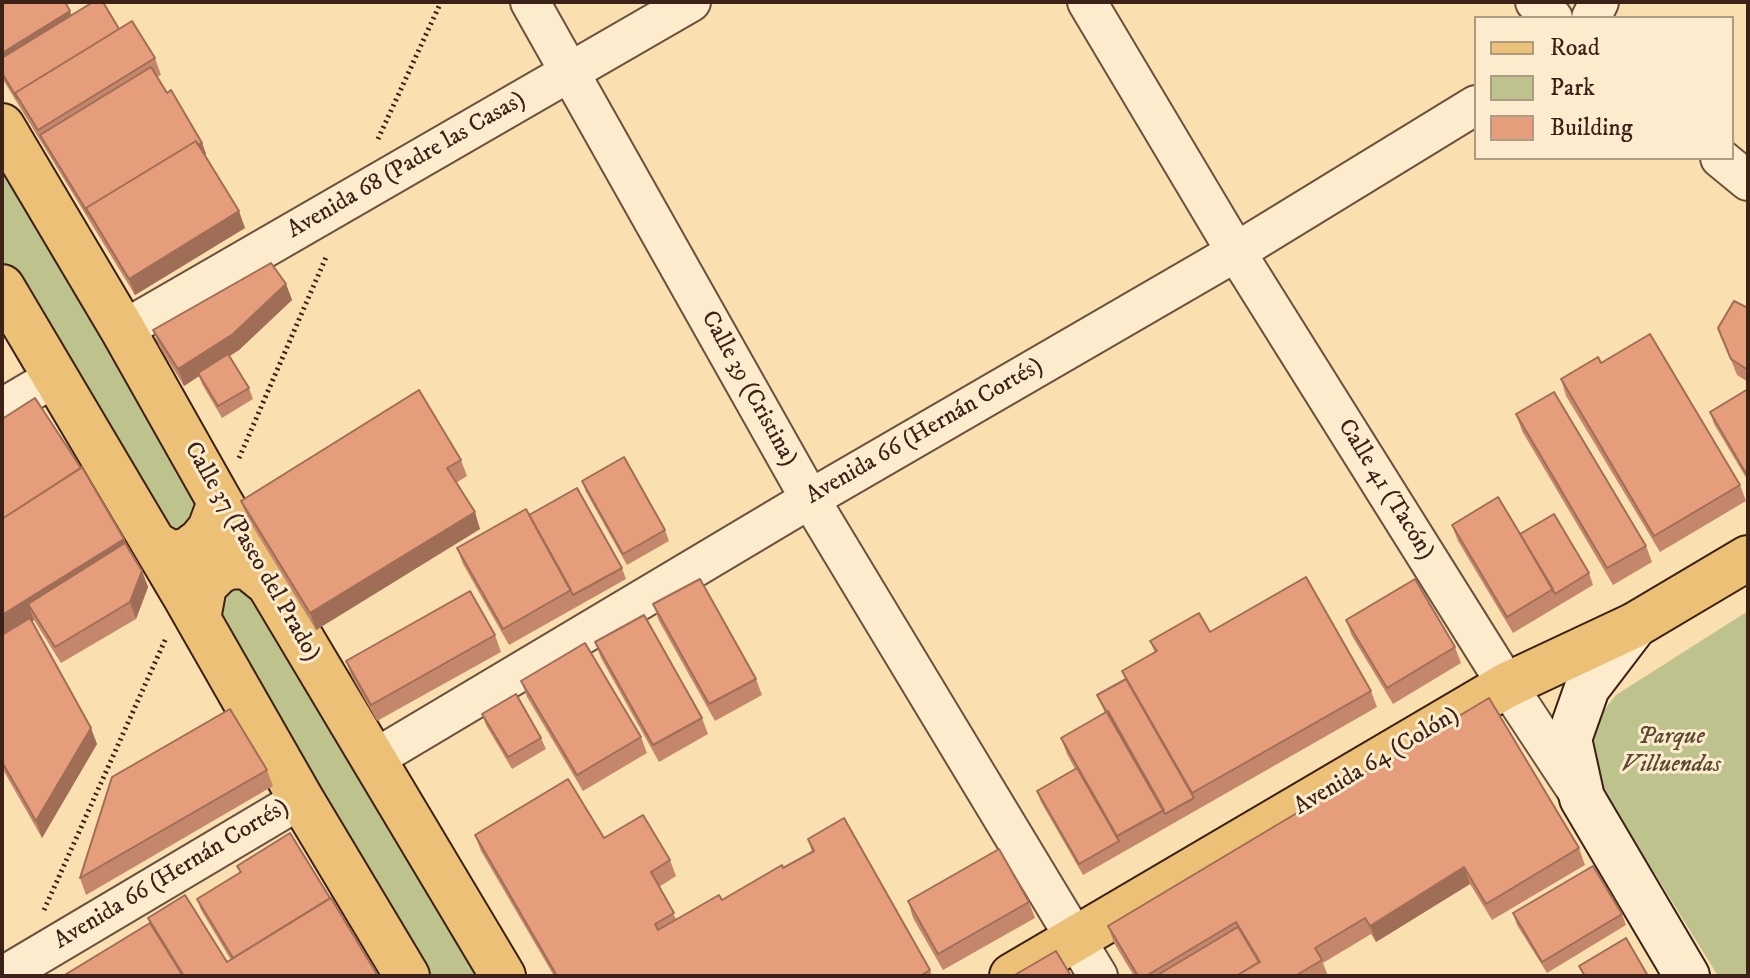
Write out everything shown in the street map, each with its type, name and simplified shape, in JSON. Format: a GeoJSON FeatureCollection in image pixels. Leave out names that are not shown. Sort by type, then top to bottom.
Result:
{"type":"FeatureCollection","features":[{"type":"Feature","properties":{"kind":"main road","name":"Calle 37 (Paseo del Prado)"},"geometry":{"type":"LineString","coordinates":[[2,126],[220,502],[503,976]]}},
{"type":"Feature","properties":{"kind":"main road"},"geometry":{"type":"LineString","coordinates":[[2,287],[407,976]]}},
{"type":"Feature","properties":{"kind":"main road"},"geometry":{"type":"LineString","coordinates":[[155,544],[172,554],[188,550],[210,529],[220,502]]}},
{"type":"Feature","properties":{"kind":"main road","name":"Avenida 64 (Colón)"},"geometry":{"type":"LineString","coordinates":[[1012,976],[1087,958],[1507,685],[1635,625],[1748,558]]}},
{"type":"Feature","properties":{"kind":"main road"},"geometry":{"type":"LineString","coordinates":[[198,619],[204,586],[218,572],[230,566],[248,567],[269,584]]}},
{"type":"Feature","properties":{"kind":"street","name":"Calle 39 (Cristina)"},"geometry":{"type":"LineString","coordinates":[[530,2],[810,499],[1087,958]]}},
{"type":"Feature","properties":{"kind":"street","name":"Avenida 68 (Padre las Casas)"},"geometry":{"type":"LineString","coordinates":[[123,330],[691,2]]}},
{"type":"Feature","properties":{"kind":"street","name":"Calle 41 (Tacón)"},"geometry":{"type":"LineString","coordinates":[[1087,2],[1236,252],[1507,685],[1582,798],[1687,976]]}},
{"type":"Feature","properties":{"kind":"street"},"geometry":{"type":"LineString","coordinates":[[1535,2],[1551,16]]}},
{"type":"Feature","properties":{"kind":"street","name":"Avenida 66 (Hernán Cortés)"},"geometry":{"type":"LineString","coordinates":[[374,759],[810,499],[1236,252],[1474,106]]}},
{"type":"Feature","properties":{"kind":"street"},"geometry":{"type":"LineString","coordinates":[[1722,160],[1748,181]]}},
{"type":"Feature","properties":{"kind":"street"},"geometry":{"type":"LineString","coordinates":[[2,408],[55,377]]}},
{"type":"Feature","properties":{"kind":"street"},"geometry":{"type":"LineString","coordinates":[[1582,798],[1569,739],[1587,688],[1635,625]]}},
{"type":"Feature","properties":{"kind":"street","name":"Avenida 66 (Hernán Cortés)"},"geometry":{"type":"LineString","coordinates":[[3,976],[301,799]]}},
{"type":"Feature","properties":{"kind":"green space"},"geometry":{"type":"Polygon","coordinates":[[[2,167],[207,510],[195,532],[166,538],[2,259],[2,167]]]}},
{"type":"Feature","properties":{"kind":"green space"},"geometry":{"type":"Polygon","coordinates":[[[243,588],[255,590],[486,976],[427,976],[214,618],[216,602],[229,591],[243,588]]]}},
{"type":"Feature","properties":{"kind":"green space","name":"Parque Villuendas"},"geometry":{"type":"Polygon","coordinates":[[[1748,611],[1748,976],[1718,976],[1599,783],[1592,760],[1593,736],[1601,714],[1616,695],[1748,611]]]}},
{"type":"Feature","properties":{"kind":"building"},"geometry":{"type":"Polygon","coordinates":[[[2,2],[65,2],[70,11],[2,53],[2,2]]]}},
{"type":"Feature","properties":{"kind":"building"},"geometry":{"type":"Polygon","coordinates":[[[93,2],[103,2],[119,29],[15,93],[17,98],[2,73],[2,58],[93,2]]]}},
{"type":"Feature","properties":{"kind":"building"},"geometry":{"type":"Polygon","coordinates":[[[132,21],[155,58],[38,130],[15,93],[132,21]]]}},
{"type":"Feature","properties":{"kind":"building"},"geometry":{"type":"Polygon","coordinates":[[[151,67],[167,93],[171,90],[202,143],[198,145],[196,141],[86,208],[88,213],[40,135],[151,67]]]}},
{"type":"Feature","properties":{"kind":"building"},"geometry":{"type":"Polygon","coordinates":[[[196,141],[239,211],[129,279],[86,208],[196,141]]]}},
{"type":"Feature","properties":{"kind":"building"},"geometry":{"type":"Polygon","coordinates":[[[271,263],[286,284],[233,334],[178,369],[153,330],[271,263]]]}},
{"type":"Feature","properties":{"kind":"building"},"geometry":{"type":"Polygon","coordinates":[[[1734,301],[1748,308],[1748,370],[1731,359],[1718,328],[1734,301]]]}},
{"type":"Feature","properties":{"kind":"building"},"geometry":{"type":"Polygon","coordinates":[[[1650,334],[1740,485],[1654,536],[1561,379],[1598,357],[1601,363],[1650,334]]]}},
{"type":"Feature","properties":{"kind":"building"},"geometry":{"type":"Polygon","coordinates":[[[228,354],[249,388],[218,406],[198,373],[228,354]]]}},
{"type":"Feature","properties":{"kind":"building"},"geometry":{"type":"Polygon","coordinates":[[[1748,389],[1748,477],[1710,412],[1748,389]]]}},
{"type":"Feature","properties":{"kind":"building"},"geometry":{"type":"Polygon","coordinates":[[[419,390],[461,460],[447,468],[475,512],[310,613],[241,501],[419,390]]]}},
{"type":"Feature","properties":{"kind":"building"},"geometry":{"type":"Polygon","coordinates":[[[1554,392],[1646,546],[1607,568],[1516,414],[1554,392]]]}},
{"type":"Feature","properties":{"kind":"building"},"geometry":{"type":"Polygon","coordinates":[[[35,398],[81,468],[2,519],[2,419],[35,398]]]}},
{"type":"Feature","properties":{"kind":"building"},"geometry":{"type":"Polygon","coordinates":[[[624,457],[665,530],[623,554],[582,481],[624,457]]]}},
{"type":"Feature","properties":{"kind":"building"},"geometry":{"type":"Polygon","coordinates":[[[82,467],[124,539],[2,615],[2,519],[82,467]]]}},
{"type":"Feature","properties":{"kind":"building"},"geometry":{"type":"Polygon","coordinates":[[[577,488],[622,568],[573,595],[529,515],[577,488]]]}},
{"type":"Feature","properties":{"kind":"building"},"geometry":{"type":"Polygon","coordinates":[[[1498,497],[1553,589],[1507,617],[1452,525],[1498,497]]]}},
{"type":"Feature","properties":{"kind":"building"},"geometry":{"type":"Polygon","coordinates":[[[526,509],[571,590],[503,629],[457,548],[526,509]]]}},
{"type":"Feature","properties":{"kind":"building"},"geometry":{"type":"Polygon","coordinates":[[[1554,514],[1589,573],[1555,594],[1520,534],[1554,514]]]}},
{"type":"Feature","properties":{"kind":"building"},"geometry":{"type":"Polygon","coordinates":[[[125,543],[142,571],[130,602],[55,647],[28,604],[125,543]]]}},
{"type":"Feature","properties":{"kind":"building"},"geometry":{"type":"Polygon","coordinates":[[[1306,577],[1371,691],[1192,793],[1122,671],[1157,651],[1150,641],[1199,613],[1210,632],[1306,577]]]}},
{"type":"Feature","properties":{"kind":"building"},"geometry":{"type":"Polygon","coordinates":[[[700,579],[756,679],[709,704],[653,604],[700,579]]]}},
{"type":"Feature","properties":{"kind":"building"},"geometry":{"type":"Polygon","coordinates":[[[1415,579],[1455,647],[1387,688],[1346,620],[1415,579]]]}},
{"type":"Feature","properties":{"kind":"building"},"geometry":{"type":"Polygon","coordinates":[[[470,591],[495,635],[371,705],[346,661],[470,591]]]}},
{"type":"Feature","properties":{"kind":"building"},"geometry":{"type":"Polygon","coordinates":[[[644,615],[702,718],[653,745],[595,642],[644,615]]]}},
{"type":"Feature","properties":{"kind":"building"},"geometry":{"type":"Polygon","coordinates":[[[30,618],[91,728],[36,821],[2,762],[2,635],[30,618]]]}},
{"type":"Feature","properties":{"kind":"building"},"geometry":{"type":"Polygon","coordinates":[[[585,643],[641,737],[577,775],[521,681],[585,643]]]}},
{"type":"Feature","properties":{"kind":"building"},"geometry":{"type":"Polygon","coordinates":[[[1126,679],[1194,798],[1165,814],[1097,695],[1126,679]]]}},
{"type":"Feature","properties":{"kind":"building"},"geometry":{"type":"Polygon","coordinates":[[[516,694],[541,738],[508,757],[482,714],[516,694]]]}},
{"type":"Feature","properties":{"kind":"building"},"geometry":{"type":"Polygon","coordinates":[[[1489,698],[1579,848],[1486,904],[1464,867],[1370,926],[1365,918],[1315,948],[1322,960],[1295,976],[1236,976],[1260,962],[1236,922],[1146,976],[1138,976],[1108,926],[1489,698]]]}},
{"type":"Feature","properties":{"kind":"building"},"geometry":{"type":"Polygon","coordinates":[[[230,709],[267,770],[80,878],[112,777],[230,709]]]}},
{"type":"Feature","properties":{"kind":"building"},"geometry":{"type":"Polygon","coordinates":[[[1108,711],[1164,810],[1117,836],[1061,738],[1108,711]]]}},
{"type":"Feature","properties":{"kind":"building"},"geometry":{"type":"Polygon","coordinates":[[[1077,768],[1119,841],[1079,864],[1037,791],[1077,768]]]}},
{"type":"Feature","properties":{"kind":"building"},"geometry":{"type":"Polygon","coordinates":[[[568,779],[604,838],[643,815],[670,860],[651,872],[674,913],[655,924],[658,930],[719,895],[722,900],[782,865],[783,868],[814,851],[808,839],[844,818],[930,970],[920,976],[557,976],[475,835],[568,779]]]}},
{"type":"Feature","properties":{"kind":"building"},"geometry":{"type":"Polygon","coordinates":[[[290,833],[330,898],[233,958],[197,899],[241,872],[237,866],[290,833]]]}},
{"type":"Feature","properties":{"kind":"building"},"geometry":{"type":"Polygon","coordinates":[[[999,849],[1029,902],[938,954],[908,901],[999,849]]]}},
{"type":"Feature","properties":{"kind":"building"},"geometry":{"type":"Polygon","coordinates":[[[1593,866],[1622,914],[1542,962],[1513,913],[1593,866]]]}},
{"type":"Feature","properties":{"kind":"building"},"geometry":{"type":"Polygon","coordinates":[[[185,895],[227,962],[331,898],[378,976],[184,976],[148,918],[185,895]]]}},
{"type":"Feature","properties":{"kind":"building"},"geometry":{"type":"Polygon","coordinates":[[[150,923],[183,976],[63,976],[150,923]]]}},
{"type":"Feature","properties":{"kind":"building"},"geometry":{"type":"Polygon","coordinates":[[[1238,927],[1259,962],[1236,976],[1156,976],[1238,927]]]}},
{"type":"Feature","properties":{"kind":"building"},"geometry":{"type":"Polygon","coordinates":[[[1626,938],[1648,976],[1585,976],[1579,966],[1626,938]]]}},
{"type":"Feature","properties":{"kind":"building"},"geometry":{"type":"Polygon","coordinates":[[[1056,951],[1071,976],[1013,976],[1056,951]]]}}]}
